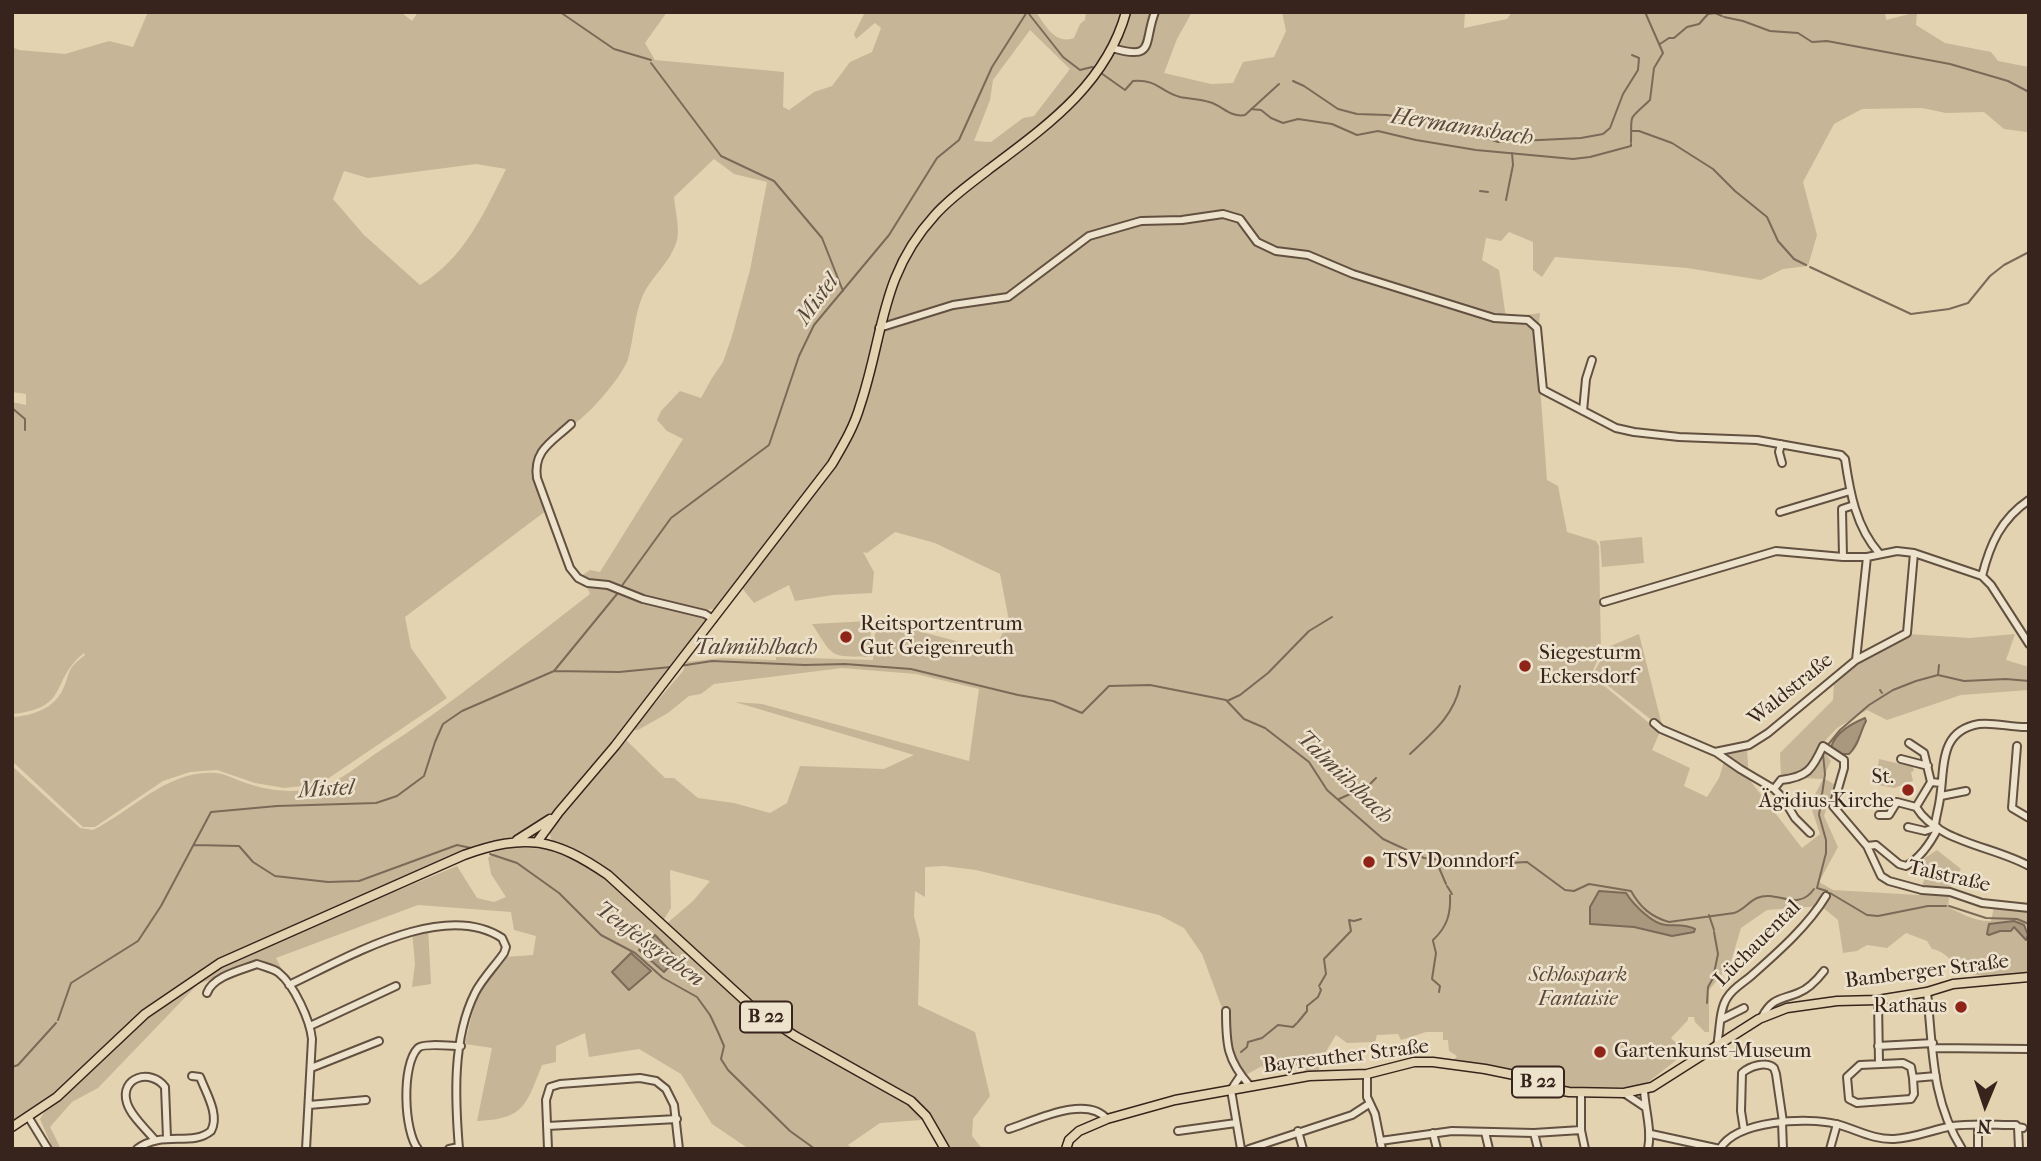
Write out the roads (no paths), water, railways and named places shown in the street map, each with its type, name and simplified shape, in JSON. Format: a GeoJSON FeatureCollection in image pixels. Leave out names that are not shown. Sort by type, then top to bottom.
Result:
{"type":"FeatureCollection","features":[{"type":"Feature","properties":{"kind":"main road"},"geometry":{"type":"LineString","coordinates":[[511,842],[543,828],[582,788],[832,464],[845,443],[864,396],[879,328],[899,268],[935,214],[1063,113],[1087,85],[1112,48],[1126,12]]}},
{"type":"Feature","properties":{"kind":"main road"},"geometry":{"type":"LineString","coordinates":[[537,842],[543,828]]}},
{"type":"Feature","properties":{"kind":"main road"},"geometry":{"type":"LineString","coordinates":[[543,828],[558,848]]}},
{"type":"Feature","properties":{"kind":"main road","name":"B 22"},"geometry":{"type":"LineString","coordinates":[[12,1127],[57,1097],[145,1014],[220,963],[416,875],[486,847],[511,842],[537,842],[583,858],[608,875],[753,1008],[795,1036],[911,1101],[926,1116],[945,1149]]}},
{"type":"Feature","properties":{"kind":"main road","name":"Bamberger Straße"},"geometry":{"type":"LineString","coordinates":[[1640,1095],[1772,1012],[1806,1004],[1878,1000],[1972,982],[2029,977]]}},
{"type":"Feature","properties":{"kind":"main road","name":"Bayreuther Straße"},"geometry":{"type":"LineString","coordinates":[[1107,1119],[1175,1100],[1250,1086],[1331,1074],[1367,1074],[1413,1062],[1433,1062],[1517,1075],[1558,1090],[1640,1095]]}},
{"type":"Feature","properties":{"kind":"main road","name":"B 22"},"geometry":{"type":"LineString","coordinates":[[1066,1149],[1069,1140],[1079,1131],[1107,1119]]}},
{"type":"Feature","properties":{"kind":"street"},"geometry":{"type":"LineString","coordinates":[[1112,48],[1132,54],[1142,51],[1148,44],[1155,12]]}},
{"type":"Feature","properties":{"kind":"street"},"geometry":{"type":"LineString","coordinates":[[879,328],[953,305],[1008,297],[1089,236],[1141,221],[1182,220],[1223,214],[1240,219],[1257,242],[1276,251],[1308,255],[1353,274],[1493,317],[1528,320],[1537,328],[1543,390],[1616,428],[1679,437],[1757,440],[1842,455],[1854,505],[1869,542],[1878,553]]}},
{"type":"Feature","properties":{"kind":"street"},"geometry":{"type":"LineString","coordinates":[[1583,411],[1586,379],[1592,360]]}},
{"type":"Feature","properties":{"kind":"street"},"geometry":{"type":"LineString","coordinates":[[571,424],[538,456],[535,464],[537,478],[570,568],[578,578],[587,583],[608,585],[643,599],[705,614],[713,619]]}},
{"type":"Feature","properties":{"kind":"street"},"geometry":{"type":"LineString","coordinates":[[1781,444],[1779,452],[1782,463]]}},
{"type":"Feature","properties":{"kind":"street"},"geometry":{"type":"LineString","coordinates":[[1780,512],[1850,491]]}},
{"type":"Feature","properties":{"kind":"street"},"geometry":{"type":"LineString","coordinates":[[1982,576],[1988,552],[2000,528],[2008,517],[2029,500]]}},
{"type":"Feature","properties":{"kind":"street"},"geometry":{"type":"LineString","coordinates":[[1843,558],[1842,509],[1854,505]]}},
{"type":"Feature","properties":{"kind":"street"},"geometry":{"type":"LineString","coordinates":[[1604,602],[1776,551],[1843,558],[1897,551],[1914,553],[1982,576],[1991,585],[2029,644]]}},
{"type":"Feature","properties":{"kind":"street","name":"Waldstraße"},"geometry":{"type":"LineString","coordinates":[[1715,752],[1749,745],[1768,733],[1856,660],[1907,633],[1914,553]]}},
{"type":"Feature","properties":{"kind":"street"},"geometry":{"type":"LineString","coordinates":[[1856,660],[1867,557]]}},
{"type":"Feature","properties":{"kind":"street"},"geometry":{"type":"LineString","coordinates":[[1654,723],[1661,729],[1715,752],[1774,789],[1795,818],[1810,833]]}},
{"type":"Feature","properties":{"kind":"street"},"geometry":{"type":"LineString","coordinates":[[1867,846],[1876,845],[1899,864],[1906,866],[1912,863],[1932,841],[1951,739],[1979,724],[2029,727]]}},
{"type":"Feature","properties":{"kind":"street"},"geometry":{"type":"LineString","coordinates":[[1909,743],[1924,752],[1931,782],[1916,807]]}},
{"type":"Feature","properties":{"kind":"street","name":"Talstraße"},"geometry":{"type":"LineString","coordinates":[[1774,789],[1781,780],[1796,779],[1809,771],[1823,746],[1844,760],[1833,806],[1867,846],[1881,876],[1889,881],[1922,890],[1950,892],[1982,904],[2029,908]]}},
{"type":"Feature","properties":{"kind":"street"},"geometry":{"type":"LineString","coordinates":[[2017,746],[2012,808],[2029,818]]}},
{"type":"Feature","properties":{"kind":"street"},"geometry":{"type":"LineString","coordinates":[[1900,759],[1928,766]]}},
{"type":"Feature","properties":{"kind":"street"},"geometry":{"type":"LineString","coordinates":[[1931,782],[1941,783]]}},
{"type":"Feature","properties":{"kind":"street"},"geometry":{"type":"LineString","coordinates":[[1941,796],[1966,791]]}},
{"type":"Feature","properties":{"kind":"street"},"geometry":{"type":"LineString","coordinates":[[1879,815],[1889,815],[1897,802],[1916,807],[1936,826],[2029,866]]}},
{"type":"Feature","properties":{"kind":"street"},"geometry":{"type":"LineString","coordinates":[[1909,827],[1924,831],[1936,826]]}},
{"type":"Feature","properties":{"kind":"street","name":"Lüchauental"},"geometry":{"type":"LineString","coordinates":[[1717,1046],[1725,1000],[1783,946],[1826,896]]}},
{"type":"Feature","properties":{"kind":"street"},"geometry":{"type":"LineString","coordinates":[[289,985],[391,938],[433,927],[480,930],[502,938],[506,947],[504,953],[475,992],[461,1045],[455,1090],[459,1148],[449,1149]]}},
{"type":"Feature","properties":{"kind":"street"},"geometry":{"type":"LineString","coordinates":[[207,993],[209,987],[219,980],[257,964],[277,971],[289,985],[310,1026],[311,1068],[306,1149]]}},
{"type":"Feature","properties":{"kind":"street"},"geometry":{"type":"LineString","coordinates":[[1762,1017],[1768,1007],[1778,999],[1799,993],[1824,971]]}},
{"type":"Feature","properties":{"kind":"street"},"geometry":{"type":"LineString","coordinates":[[310,1026],[396,986]]}},
{"type":"Feature","properties":{"kind":"street"},"geometry":{"type":"LineString","coordinates":[[1927,992],[1938,1095],[1949,1127],[1962,1149]]}},
{"type":"Feature","properties":{"kind":"street"},"geometry":{"type":"LineString","coordinates":[[1878,1000],[1879,1064]]}},
{"type":"Feature","properties":{"kind":"street","name":"Lüchauental"},"geometry":{"type":"LineString","coordinates":[[1722,1019],[1744,1008]]}},
{"type":"Feature","properties":{"kind":"street"},"geometry":{"type":"LineString","coordinates":[[1226,1011],[1228,1052],[1250,1086]]}},
{"type":"Feature","properties":{"kind":"street"},"geometry":{"type":"LineString","coordinates":[[311,1068],[379,1041]]}},
{"type":"Feature","properties":{"kind":"street"},"geometry":{"type":"LineString","coordinates":[[418,1149],[409,1132],[407,1117],[408,1072],[419,1047],[461,1045]]}},
{"type":"Feature","properties":{"kind":"street"},"geometry":{"type":"LineString","coordinates":[[1878,1046],[2028,1049]]}},
{"type":"Feature","properties":{"kind":"street"},"geometry":{"type":"LineString","coordinates":[[1744,1130],[1741,1111],[1742,1073],[1765,1064],[1772,1066],[1776,1074],[1783,1122],[1783,1149]]}},
{"type":"Feature","properties":{"kind":"street"},"geometry":{"type":"LineString","coordinates":[[1908,1065],[1913,1077],[1914,1094],[1911,1098],[1850,1101],[1848,1075],[1857,1066],[1908,1065]]}},
{"type":"Feature","properties":{"kind":"street"},"geometry":{"type":"LineString","coordinates":[[1367,1074],[1369,1104],[1375,1114],[1381,1145],[1433,1133],[1581,1130]]}},
{"type":"Feature","properties":{"kind":"street"},"geometry":{"type":"LineString","coordinates":[[1241,1075],[1231,1090],[1241,1149]]}},
{"type":"Feature","properties":{"kind":"street"},"geometry":{"type":"LineString","coordinates":[[154,1139],[130,1111],[126,1102],[125,1093],[128,1086],[134,1079],[142,1076],[156,1078],[164,1087],[167,1138]]}},
{"type":"Feature","properties":{"kind":"street"},"geometry":{"type":"LineString","coordinates":[[137,1149],[154,1139],[199,1138],[214,1126],[215,1120],[200,1077],[192,1076]]}},
{"type":"Feature","properties":{"kind":"street"},"geometry":{"type":"LineString","coordinates":[[1913,1077],[1936,1076]]}},
{"type":"Feature","properties":{"kind":"street"},"geometry":{"type":"LineString","coordinates":[[548,1149],[546,1096],[554,1085],[640,1078],[656,1081],[666,1089],[674,1105],[680,1149]]}},
{"type":"Feature","properties":{"kind":"street"},"geometry":{"type":"LineString","coordinates":[[1581,1092],[1581,1130],[1585,1149]]}},
{"type":"Feature","properties":{"kind":"street"},"geometry":{"type":"LineString","coordinates":[[1640,1095],[1645,1107]]}},
{"type":"Feature","properties":{"kind":"street"},"geometry":{"type":"LineString","coordinates":[[1640,1095],[1651,1134],[1648,1149]]}},
{"type":"Feature","properties":{"kind":"street"},"geometry":{"type":"LineString","coordinates":[[309,1105],[366,1100]]}},
{"type":"Feature","properties":{"kind":"street"},"geometry":{"type":"LineString","coordinates":[[1252,1148],[1352,1115],[1369,1104]]}},
{"type":"Feature","properties":{"kind":"street"},"geometry":{"type":"LineString","coordinates":[[1009,1129],[1074,1108],[1103,1114],[1107,1119]]}},
{"type":"Feature","properties":{"kind":"street"},"geometry":{"type":"LineString","coordinates":[[29,1118],[48,1149]]}},
{"type":"Feature","properties":{"kind":"street"},"geometry":{"type":"LineString","coordinates":[[547,1126],[677,1119]]}},
{"type":"Feature","properties":{"kind":"street"},"geometry":{"type":"LineString","coordinates":[[1651,1134],[1720,1149],[1744,1130],[1783,1122],[1837,1124],[1862,1134],[1887,1139],[1949,1127],[2016,1125],[2020,1127],[2019,1149]]}},
{"type":"Feature","properties":{"kind":"street"},"geometry":{"type":"LineString","coordinates":[[1178,1131],[1236,1123]]}},
{"type":"Feature","properties":{"kind":"street"},"geometry":{"type":"LineString","coordinates":[[1830,1149],[1837,1124]]}},
{"type":"Feature","properties":{"kind":"street"},"geometry":{"type":"LineString","coordinates":[[1978,1125],[1978,1149]]}},
{"type":"Feature","properties":{"kind":"street"},"geometry":{"type":"LineString","coordinates":[[1298,1131],[1303,1149]]}},
{"type":"Feature","properties":{"kind":"street"},"geometry":{"type":"LineString","coordinates":[[1485,1132],[1489,1149]]}},
{"type":"Feature","properties":{"kind":"street"},"geometry":{"type":"LineString","coordinates":[[1433,1133],[1437,1149]]}},
{"type":"Feature","properties":{"kind":"street"},"geometry":{"type":"LineString","coordinates":[[1534,1133],[1538,1149]]}},
{"type":"Feature","properties":{"kind":"street"},"geometry":{"type":"LineString","coordinates":[[1887,1139],[1888,1149]]}},
{"type":"Feature","properties":{"kind":"water"},"geometry":{"type":"Polygon","coordinates":[[[1865,718],[1857,743],[1849,754],[1842,754],[1831,747],[1840,733],[1865,718]]]}},
{"type":"Feature","properties":{"kind":"water"},"geometry":{"type":"Polygon","coordinates":[[[1599,891],[1626,893],[1638,908],[1655,921],[1666,925],[1688,926],[1695,929],[1694,932],[1672,936],[1634,927],[1590,924],[1590,907],[1599,891]]]}},
{"type":"Feature","properties":{"kind":"water"},"geometry":{"type":"Polygon","coordinates":[[[2014,921],[2024,925],[2028,935],[2026,940],[2014,927],[2011,931],[1987,934],[1989,924],[2014,921]]]}},
{"type":"Feature","properties":{"kind":"water"},"geometry":{"type":"Polygon","coordinates":[[[655,935],[677,958],[664,972],[639,950],[655,935]]]}},
{"type":"Feature","properties":{"kind":"water"},"geometry":{"type":"Polygon","coordinates":[[[631,953],[651,971],[629,990],[612,972],[631,953]]]}},
{"type":"Feature","properties":{"kind":"waterway"},"geometry":{"type":"LineString","coordinates":[[560,12],[614,49],[651,60]]}},
{"type":"Feature","properties":{"kind":"waterway","name":"Mistel"},"geometry":{"type":"LineString","coordinates":[[621,587],[671,518],[769,445],[799,356],[814,325],[889,235],[937,158],[959,140],[992,67],[1027,12]]}},
{"type":"Feature","properties":{"kind":"waterway","name":"Hermannsbach"},"geometry":{"type":"LineString","coordinates":[[1631,142],[1632,118],[1650,100],[1654,68],[1663,53],[1645,12]]}},
{"type":"Feature","properties":{"kind":"waterway"},"geometry":{"type":"LineString","coordinates":[[1029,14],[1063,57],[1080,70],[1095,68]]}},
{"type":"Feature","properties":{"kind":"waterway","name":"Hermannsbach"},"geometry":{"type":"LineString","coordinates":[[1660,44],[1674,38],[1687,27],[1699,24],[1708,14],[1722,16]]}},
{"type":"Feature","properties":{"kind":"waterway","name":"Hermannsbach"},"geometry":{"type":"LineString","coordinates":[[1724,17],[1770,31],[1798,33],[1812,42],[1827,41],[1950,64],[2008,81],[2029,92]]}},
{"type":"Feature","properties":{"kind":"waterway"},"geometry":{"type":"LineString","coordinates":[[1293,81],[1338,109],[1357,114],[1387,115],[1442,123],[1498,142],[1581,138],[1603,134],[1610,128],[1623,94],[1638,70],[1639,58],[1632,55]]}},
{"type":"Feature","properties":{"kind":"waterway"},"geometry":{"type":"LineString","coordinates":[[651,63],[721,156],[774,181],[822,238],[843,291]]}},
{"type":"Feature","properties":{"kind":"waterway","name":"Hermannsbach"},"geometry":{"type":"LineString","coordinates":[[1101,73],[1125,90],[1133,81],[1148,82],[1173,95],[1209,102],[1240,115],[1245,115],[1279,84]]}},
{"type":"Feature","properties":{"kind":"waterway","name":"Hermannsbach"},"geometry":{"type":"LineString","coordinates":[[1251,109],[1261,110],[1283,123],[1298,119],[1332,124],[1357,135],[1378,131],[1476,150],[1573,159],[1590,157],[1631,144]]}},
{"type":"Feature","properties":{"kind":"waterway"},"geometry":{"type":"LineString","coordinates":[[1632,131],[1672,143],[1713,169],[1767,217],[1778,241],[1794,259],[1806,265]]}},
{"type":"Feature","properties":{"kind":"waterway"},"geometry":{"type":"LineString","coordinates":[[1506,200],[1513,165],[1512,153]]}},
{"type":"Feature","properties":{"kind":"waterway"},"geometry":{"type":"LineString","coordinates":[[1480,191],[1488,192]]}},
{"type":"Feature","properties":{"kind":"waterway"},"geometry":{"type":"LineString","coordinates":[[1810,267],[1911,314],[1949,309],[1968,303],[1990,276],[2027,253]]}},
{"type":"Feature","properties":{"kind":"waterway"},"geometry":{"type":"LineString","coordinates":[[12,408],[25,419],[25,430]]}},
{"type":"Feature","properties":{"kind":"waterway","name":"Mistel"},"geometry":{"type":"LineString","coordinates":[[58,1020],[71,983],[138,941],[161,906],[211,812],[277,806],[376,803],[397,796],[424,776],[443,724],[462,711],[554,671],[617,594]]}},
{"type":"Feature","properties":{"kind":"waterway"},"geometry":{"type":"LineString","coordinates":[[1227,701],[1240,695],[1268,673],[1309,631],[1332,617]]}},
{"type":"Feature","properties":{"kind":"waterway","name":"Talmühlbach"},"geometry":{"type":"LineString","coordinates":[[680,666],[712,661],[845,664],[911,669],[1053,701],[1082,713],[1109,686],[1150,685],[1226,700],[1244,719],[1265,728],[1309,762],[1327,790],[1383,839],[1424,858],[1469,863],[1488,860],[1527,862],[1565,890],[1574,891],[1589,884],[1631,891],[1647,911],[1669,922],[1734,913],[1764,896],[1801,899],[1814,889]]}},
{"type":"Feature","properties":{"kind":"waterway"},"geometry":{"type":"LineString","coordinates":[[1938,675],[1939,665]]}},
{"type":"Feature","properties":{"kind":"waterway","name":"Talmühlbach"},"geometry":{"type":"LineString","coordinates":[[554,671],[619,672],[671,667]]}},
{"type":"Feature","properties":{"kind":"waterway"},"geometry":{"type":"LineString","coordinates":[[1827,746],[1840,730],[1869,705],[1893,690],[1916,681],[1938,675],[1964,681],[2029,681]]}},
{"type":"Feature","properties":{"kind":"waterway"},"geometry":{"type":"LineString","coordinates":[[1410,754],[1447,716],[1460,686]]}},
{"type":"Feature","properties":{"kind":"waterway"},"geometry":{"type":"LineString","coordinates":[[1823,754],[1825,774],[1819,815],[1826,840],[1826,853],[1817,888],[1827,891]]}},
{"type":"Feature","properties":{"kind":"waterway"},"geometry":{"type":"LineString","coordinates":[[1339,799],[1368,786],[1376,778]]}},
{"type":"Feature","properties":{"kind":"waterway","name":"Teufelsgraben"},"geometry":{"type":"LineString","coordinates":[[194,845],[239,846],[253,862],[275,876],[328,882],[359,881],[457,845],[471,848]]}},
{"type":"Feature","properties":{"kind":"waterway","name":"Teufelsgraben"},"geometry":{"type":"LineString","coordinates":[[490,854],[517,863],[559,893],[601,935],[635,953],[663,978],[697,997],[710,1015],[724,1046],[721,1059],[728,1070],[790,1131],[815,1149]]}},
{"type":"Feature","properties":{"kind":"waterway"},"geometry":{"type":"LineString","coordinates":[[1437,863],[1446,884]]}},
{"type":"Feature","properties":{"kind":"waterway"},"geometry":{"type":"LineString","coordinates":[[1447,886],[1452,894]]}},
{"type":"Feature","properties":{"kind":"waterway","name":"Talmühlbach"},"geometry":{"type":"LineString","coordinates":[[1830,893],[1867,915],[1878,916],[1928,906],[1946,906]]}},
{"type":"Feature","properties":{"kind":"waterway"},"geometry":{"type":"LineString","coordinates":[[1433,940],[1447,920],[1450,895]]}},
{"type":"Feature","properties":{"kind":"waterway","name":"Talmühlbach"},"geometry":{"type":"LineString","coordinates":[[1949,906],[1986,918],[2017,919],[2029,924]]}},
{"type":"Feature","properties":{"kind":"waterway"},"geometry":{"type":"LineString","coordinates":[[1709,915],[1714,930]]}},
{"type":"Feature","properties":{"kind":"waterway"},"geometry":{"type":"LineString","coordinates":[[1319,986],[1326,974],[1324,959],[1351,931],[1349,920],[1361,919]]}},
{"type":"Feature","properties":{"kind":"waterway"},"geometry":{"type":"LineString","coordinates":[[1707,1003],[1708,987],[1713,978],[1718,954],[1714,932]]}},
{"type":"Feature","properties":{"kind":"waterway"},"geometry":{"type":"LineString","coordinates":[[1433,941],[1436,953],[1432,979],[1440,986],[1439,992]]}},
{"type":"Feature","properties":{"kind":"waterway"},"geometry":{"type":"LineString","coordinates":[[1298,1022],[1307,1011],[1307,1006],[1318,997],[1320,988]]}},
{"type":"Feature","properties":{"kind":"waterway","name":"Mistel"},"geometry":{"type":"LineString","coordinates":[[12,1067],[18,1065],[56,1023]]}},
{"type":"Feature","properties":{"kind":"waterway"},"geometry":{"type":"LineString","coordinates":[[1241,1052],[1248,1042],[1262,1038],[1278,1025],[1293,1027],[1297,1023]]}},
{"type":"Feature","properties":{"kind":"place","name":"Reitsportzentrum Gut Geigenreuth"},"geometry":{"type":"Point","coordinates":[846,637]}},
{"type":"Feature","properties":{"kind":"place","name":"Siegesturm Eckersdorf"},"geometry":{"type":"Point","coordinates":[1525,666]}},
{"type":"Feature","properties":{"kind":"place","name":"St. Ägidius-Kirche"},"geometry":{"type":"Point","coordinates":[1908,790]}},
{"type":"Feature","properties":{"kind":"place","name":"TSV Donndorf"},"geometry":{"type":"Point","coordinates":[1369,862]}},
{"type":"Feature","properties":{"kind":"place","name":"Rathaus"},"geometry":{"type":"Point","coordinates":[1961,1007]}},
{"type":"Feature","properties":{"kind":"place","name":"Gartenkunst-Museum"},"geometry":{"type":"Point","coordinates":[1600,1052]}},
{"type":"Feature","properties":{"kind":"park label","name":"Schlosspark Fantaisie"},"geometry":{"type":"Point","coordinates":[1578,988]}}]}
